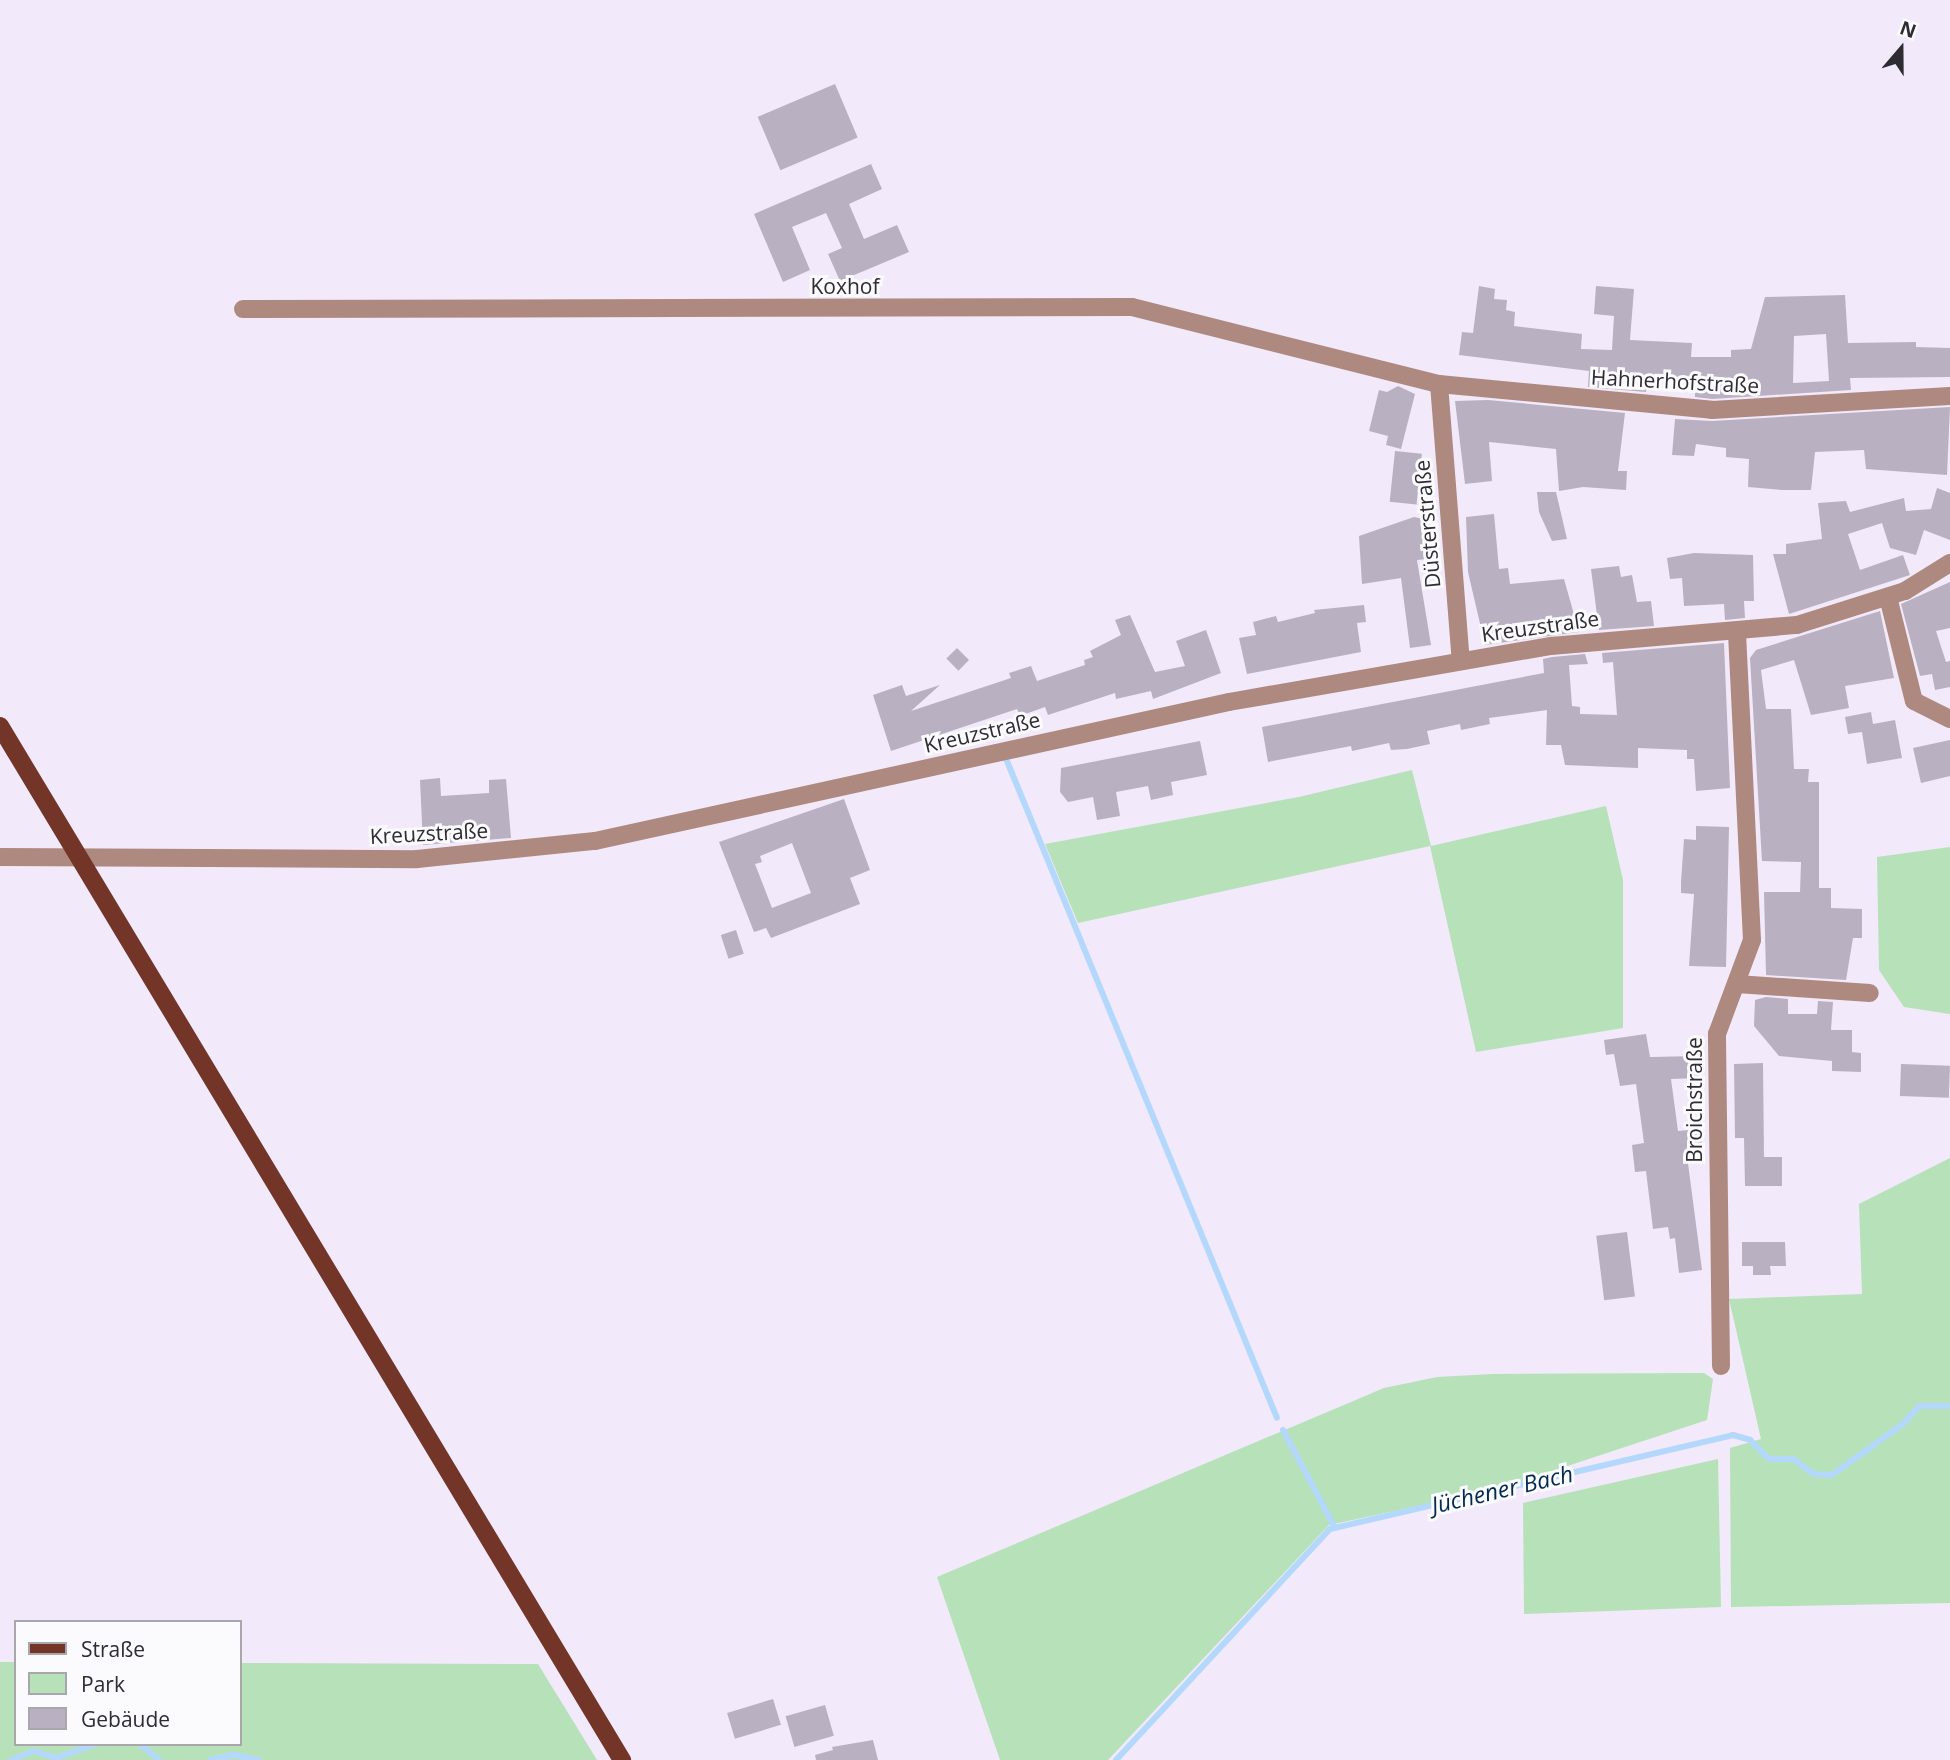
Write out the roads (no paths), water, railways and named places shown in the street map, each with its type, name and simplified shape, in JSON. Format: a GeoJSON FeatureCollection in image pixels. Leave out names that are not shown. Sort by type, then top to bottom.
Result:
{"type":"FeatureCollection","features":[{"type":"Feature","properties":{"kind":"main road"},"geometry":{"type":"LineString","coordinates":[[0,726],[622,1760]]}},
{"type":"Feature","properties":{"kind":"street","name":"Koxhof"},"geometry":{"type":"LineString","coordinates":[[243,309],[1132,307],[1439,384]]}},
{"type":"Feature","properties":{"kind":"street","name":"Hahnerhofstraße"},"geometry":{"type":"LineString","coordinates":[[1439,384],[1713,410],[1950,396]]}},
{"type":"Feature","properties":{"kind":"street","name":"Düsterstraße"},"geometry":{"type":"LineString","coordinates":[[1439,384],[1461,661]]}},
{"type":"Feature","properties":{"kind":"street","name":"Kreuzstraße"},"geometry":{"type":"LineString","coordinates":[[0,856],[417,859],[584,842],[712,818],[1164,714],[1461,661],[1611,638],[1737,633],[1817,620],[1923,583],[1950,563]]}},
{"type":"Feature","properties":{"kind":"street"},"geometry":{"type":"LineString","coordinates":[[1888,597],[1914,701],[1950,719]]}},
{"type":"Feature","properties":{"kind":"street","name":"Broichstraße"},"geometry":{"type":"LineString","coordinates":[[1721,1366],[1716,1042],[1720,1015],[1737,984],[1752,940],[1737,633]]}},
{"type":"Feature","properties":{"kind":"street"},"geometry":{"type":"LineString","coordinates":[[1737,984],[1870,993]]}},
{"type":"Feature","properties":{"kind":"waterway"},"geometry":{"type":"LineString","coordinates":[[1007,761],[1277,1418]]}},
{"type":"Feature","properties":{"kind":"waterway","name":"Jüchener Bach"},"geometry":{"type":"LineString","coordinates":[[1116,1760],[1330,1529],[1733,1435],[1750,1440],[1769,1459],[1793,1459],[1814,1474],[1832,1475],[1903,1424],[1919,1406],[1950,1406]]}},
{"type":"Feature","properties":{"kind":"waterway"},"geometry":{"type":"LineString","coordinates":[[1283,1430],[1335,1528]]}},
{"type":"Feature","properties":{"kind":"waterway","name":"Jüchener Bach"},"geometry":{"type":"LineString","coordinates":[[11,1760],[34,1751],[57,1758],[90,1746]]}},
{"type":"Feature","properties":{"kind":"waterway","name":"Jüchener Bach"},"geometry":{"type":"LineString","coordinates":[[142,1746],[159,1760]]}},
{"type":"Feature","properties":{"kind":"waterway","name":"Jüchener Bach"},"geometry":{"type":"LineString","coordinates":[[210,1760],[234,1755],[259,1760]]}}]}
